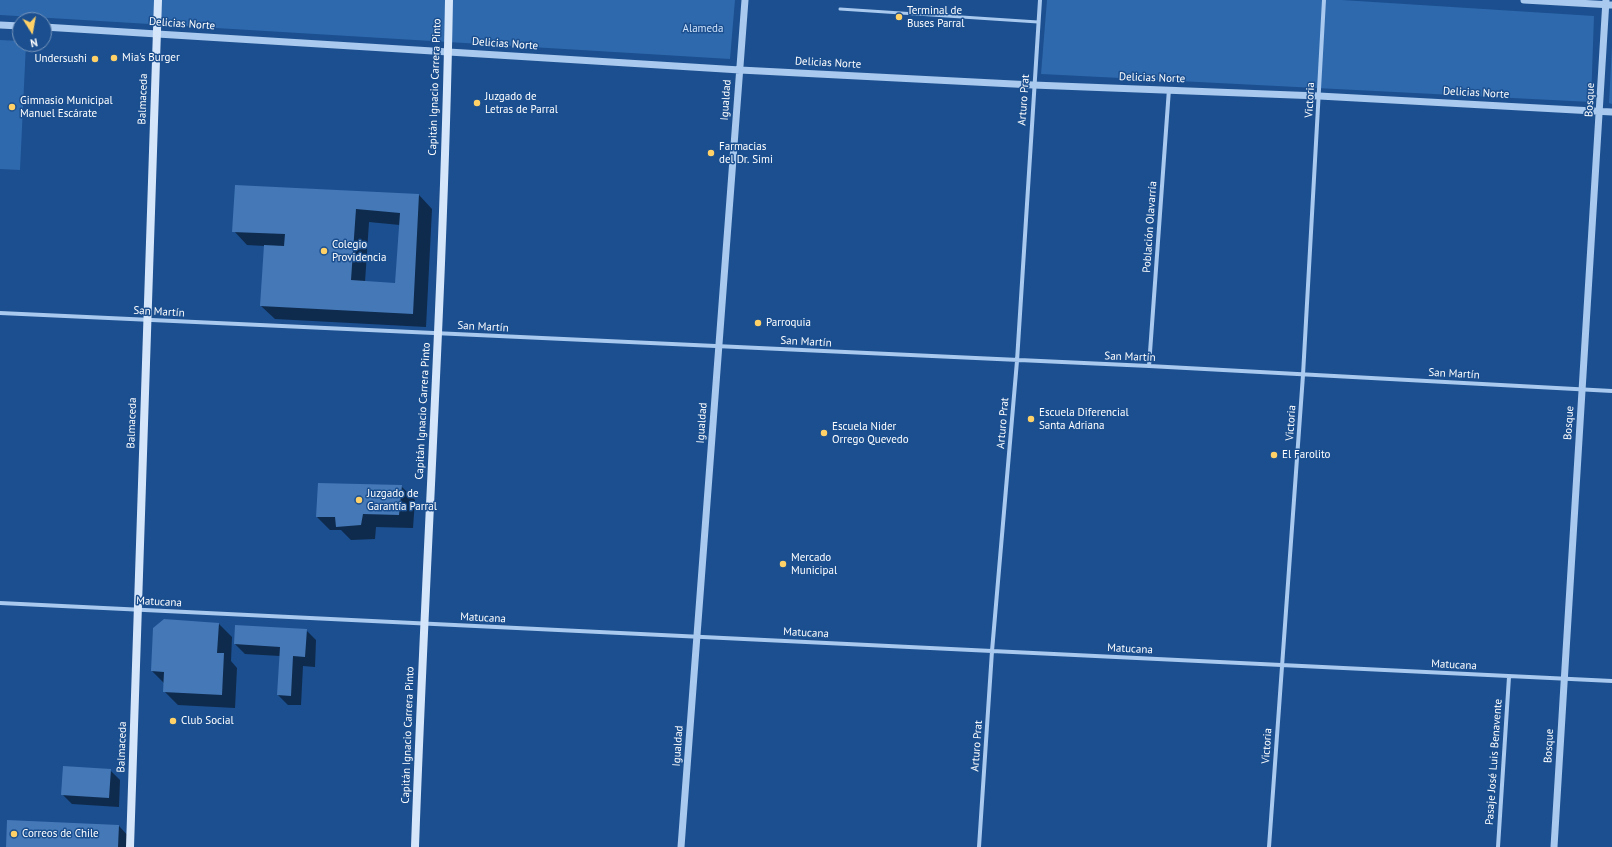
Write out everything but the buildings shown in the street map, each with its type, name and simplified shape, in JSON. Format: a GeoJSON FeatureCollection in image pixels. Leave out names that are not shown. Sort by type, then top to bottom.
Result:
{"type":"FeatureCollection","features":[{"type":"Feature","properties":{"kind":"main road","name":"Balmaceda"},"geometry":{"type":"LineString","coordinates":[[130,847],[136,610],[158,0]]}},
{"type":"Feature","properties":{"kind":"main road","name":"Capitán Ignacio Carrera Pinto"},"geometry":{"type":"LineString","coordinates":[[415,847],[423,624],[438,334],[449,0]]}},
{"type":"Feature","properties":{"kind":"street","name":"Igualdad"},"geometry":{"type":"LineString","coordinates":[[682,847],[745,0]]}},
{"type":"Feature","properties":{"kind":"street","name":"Arturo Prat"},"geometry":{"type":"LineString","coordinates":[[979,847],[992,651],[1017,361],[1033,84],[1040,0]]}},
{"type":"Feature","properties":{"kind":"street","name":"Victoria"},"geometry":{"type":"LineString","coordinates":[[1269,847],[1303,375],[1324,0]]}},
{"type":"Feature","properties":{"kind":"street"},"geometry":{"type":"LineString","coordinates":[[1524,0],[1608,4]]}},
{"type":"Feature","properties":{"kind":"street","name":"Bosque"},"geometry":{"type":"LineString","coordinates":[[1554,847],[1582,390],[1608,4]]}},
{"type":"Feature","properties":{"kind":"street"},"geometry":{"type":"LineString","coordinates":[[0,25],[12,26]]}},
{"type":"Feature","properties":{"kind":"street","name":"Delicias Norte"},"geometry":{"type":"LineString","coordinates":[[52,27],[740,70],[1319,96],[1612,112]]}},
{"type":"Feature","properties":{"kind":"street","name":"Población Olavarría"},"geometry":{"type":"LineString","coordinates":[[1149,366],[1169,89]]}},
{"type":"Feature","properties":{"kind":"street","name":"San Martín"},"geometry":{"type":"LineString","coordinates":[[0,313],[1149,366],[1612,391]]}},
{"type":"Feature","properties":{"kind":"street","name":"Matucana"},"geometry":{"type":"LineString","coordinates":[[0,603],[1612,681]]}},
{"type":"Feature","properties":{"kind":"street","name":"Pasaje José Luis Benavente"},"geometry":{"type":"LineString","coordinates":[[1498,847],[1509,677]]}},
{"type":"Feature","properties":{"kind":"lane"},"geometry":{"type":"LineString","coordinates":[[840,9],[1038,22]]}},
{"type":"Feature","properties":{"kind":"green space","name":"Alameda"},"geometry":{"type":"Polygon","coordinates":[[[0,0],[735,0],[730,59],[52,18],[52,12],[12,12],[12,16],[0,15],[0,0]]]}},
{"type":"Feature","properties":{"kind":"green space"},"geometry":{"type":"Polygon","coordinates":[[[1047,0],[1342,0],[1594,16],[1591,102],[1041,74],[1047,0]]]}},
{"type":"Feature","properties":{"kind":"green space","name":"Gimnasio Municipal Manuel Escárate"},"geometry":{"type":"Polygon","coordinates":[[[0,40],[12,41],[12,52],[26,52],[20,170],[0,169],[0,40]]]}},
{"type":"Feature","properties":{"kind":"green space"},"geometry":{"type":"Polygon","coordinates":[[[1612,46],[1612,104],[1609,103],[1612,46]]]}},
{"type":"Feature","properties":{"kind":"place","name":"Terminal de Buses Parral"},"geometry":{"type":"Point","coordinates":[899,17]}},
{"type":"Feature","properties":{"kind":"place","name":"Mia's Burger"},"geometry":{"type":"Point","coordinates":[114,58]}},
{"type":"Feature","properties":{"kind":"place","name":"Undersushi"},"geometry":{"type":"Point","coordinates":[95,59]}},
{"type":"Feature","properties":{"kind":"place","name":"Juzgado de Letras de Parral"},"geometry":{"type":"Point","coordinates":[477,103]}},
{"type":"Feature","properties":{"kind":"place","name":"Gimnasio Municipal Manuel Escárate"},"geometry":{"type":"Point","coordinates":[12,107]}},
{"type":"Feature","properties":{"kind":"place","name":"Farmacias del Dr. Simi"},"geometry":{"type":"Point","coordinates":[711,153]}},
{"type":"Feature","properties":{"kind":"place","name":"Colegio Providencia"},"geometry":{"type":"Point","coordinates":[324,251]}},
{"type":"Feature","properties":{"kind":"place","name":"Parroquia"},"geometry":{"type":"Point","coordinates":[758,323]}},
{"type":"Feature","properties":{"kind":"place","name":"Escuela Diferencial Santa Adriana"},"geometry":{"type":"Point","coordinates":[1031,419]}},
{"type":"Feature","properties":{"kind":"place","name":"Escuela Nider Orrego Quevedo"},"geometry":{"type":"Point","coordinates":[824,433]}},
{"type":"Feature","properties":{"kind":"place","name":"El Farolito"},"geometry":{"type":"Point","coordinates":[1274,455]}},
{"type":"Feature","properties":{"kind":"place","name":"Juzgado de Garantía Parral"},"geometry":{"type":"Point","coordinates":[359,500]}},
{"type":"Feature","properties":{"kind":"place","name":"Mercado Municipal"},"geometry":{"type":"Point","coordinates":[783,564]}},
{"type":"Feature","properties":{"kind":"place","name":"Club Social"},"geometry":{"type":"Point","coordinates":[173,721]}},
{"type":"Feature","properties":{"kind":"place","name":"Correos de Chile"},"geometry":{"type":"Point","coordinates":[14,834]}}]}
